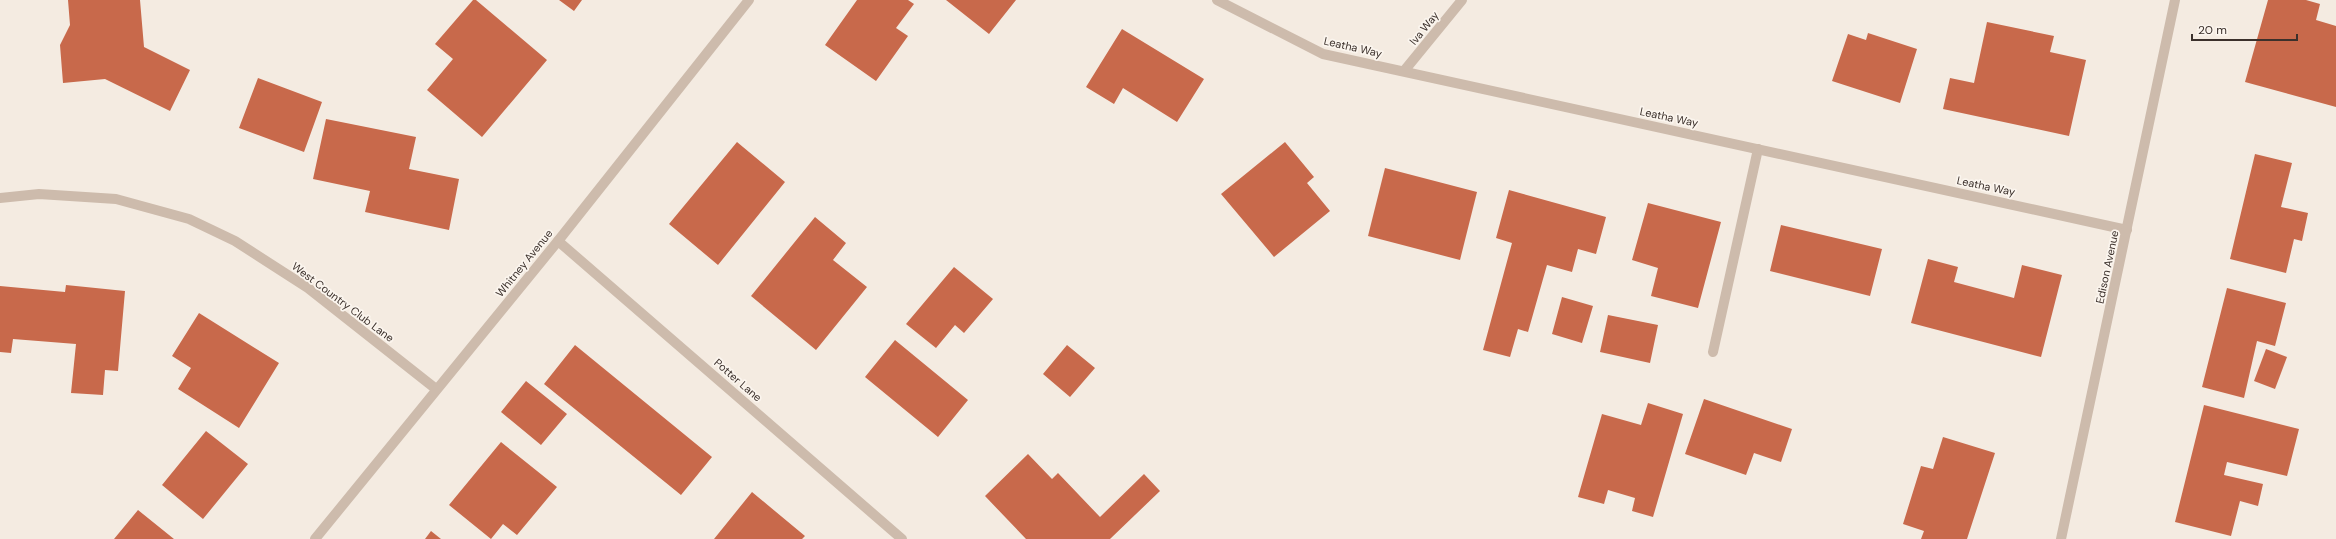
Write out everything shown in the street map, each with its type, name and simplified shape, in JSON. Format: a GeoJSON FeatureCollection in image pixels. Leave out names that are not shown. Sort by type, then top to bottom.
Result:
{"type":"FeatureCollection","features":[{"type":"Feature","properties":{"kind":"street","name":"Whitney Avenue"},"geometry":{"type":"LineString","coordinates":[[315,539],[558,240],[749,0]]}},
{"type":"Feature","properties":{"kind":"street","name":"Leatha Way"},"geometry":{"type":"LineString","coordinates":[[1217,0],[1323,54],[2127,230]]}},
{"type":"Feature","properties":{"kind":"street","name":"Iva Way"},"geometry":{"type":"LineString","coordinates":[[1404,71],[1462,0]]}},
{"type":"Feature","properties":{"kind":"street","name":"Edison Avenue"},"geometry":{"type":"LineString","coordinates":[[2061,539],[2175,0]]}},
{"type":"Feature","properties":{"kind":"street"},"geometry":{"type":"LineString","coordinates":[[1713,352],[1758,148]]}},
{"type":"Feature","properties":{"kind":"street","name":"West Country Club Lane"},"geometry":{"type":"LineString","coordinates":[[0,198],[39,194],[116,198],[189,219],[235,241],[308,288],[436,389]]}},
{"type":"Feature","properties":{"kind":"street","name":"Potter Lane"},"geometry":{"type":"LineString","coordinates":[[558,240],[902,539]]}},
{"type":"Feature","properties":{"kind":"building"},"geometry":{"type":"Polygon","coordinates":[[[68,0],[140,0],[144,47],[190,70],[170,111],[105,79],[63,83],[60,45],[70,25],[68,0]]]}},
{"type":"Feature","properties":{"kind":"building"},"geometry":{"type":"Polygon","coordinates":[[[473,0],[476,0],[547,60],[482,137],[427,90],[453,59],[435,44],[473,0]]]}},
{"type":"Feature","properties":{"kind":"building"},"geometry":{"type":"Polygon","coordinates":[[[559,0],[582,0],[574,11],[559,0]]]}},
{"type":"Feature","properties":{"kind":"building"},"geometry":{"type":"Polygon","coordinates":[[[857,0],[908,0],[914,4],[896,28],[908,36],[876,81],[825,45],[857,0]]]}},
{"type":"Feature","properties":{"kind":"building"},"geometry":{"type":"Polygon","coordinates":[[[946,0],[1016,0],[989,34],[946,0]]]}},
{"type":"Feature","properties":{"kind":"building"},"geometry":{"type":"Polygon","coordinates":[[[2268,0],[2306,0],[2320,4],[2316,20],[2336,26],[2336,107],[2245,82],[2268,0]]]}},
{"type":"Feature","properties":{"kind":"building"},"geometry":{"type":"Polygon","coordinates":[[[1987,22],[2054,36],[2050,52],[2086,60],[2069,136],[1943,109],[1950,78],[1974,83],[1987,22]]]}},
{"type":"Feature","properties":{"kind":"building"},"geometry":{"type":"Polygon","coordinates":[[[1122,29],[1204,79],[1177,122],[1123,88],[1114,104],[1086,87],[1122,29]]]}},
{"type":"Feature","properties":{"kind":"building"},"geometry":{"type":"Polygon","coordinates":[[[1868,33],[1917,49],[1900,103],[1832,81],[1848,34],[1866,40],[1868,33]]]}},
{"type":"Feature","properties":{"kind":"building"},"geometry":{"type":"Polygon","coordinates":[[[258,78],[322,102],[304,152],[239,128],[258,78]]]}},
{"type":"Feature","properties":{"kind":"building"},"geometry":{"type":"Polygon","coordinates":[[[326,119],[416,137],[409,169],[459,179],[449,230],[365,212],[370,191],[313,179],[326,119]]]}},
{"type":"Feature","properties":{"kind":"building"},"geometry":{"type":"Polygon","coordinates":[[[737,142],[785,182],[718,265],[669,224],[737,142]]]}},
{"type":"Feature","properties":{"kind":"building"},"geometry":{"type":"Polygon","coordinates":[[[1285,142],[1314,177],[1307,183],[1330,211],[1274,257],[1221,194],[1285,142]]]}},
{"type":"Feature","properties":{"kind":"building"},"geometry":{"type":"Polygon","coordinates":[[[2255,154],[2292,163],[2281,207],[2308,213],[2302,241],[2294,239],[2286,273],[2230,259],[2255,154]]]}},
{"type":"Feature","properties":{"kind":"building"},"geometry":{"type":"Polygon","coordinates":[[[1385,168],[1477,192],[1460,260],[1368,236],[1385,168]]]}},
{"type":"Feature","properties":{"kind":"building"},"geometry":{"type":"Polygon","coordinates":[[[1509,190],[1606,217],[1596,254],[1578,249],[1572,272],[1547,265],[1528,332],[1518,329],[1510,357],[1483,350],[1512,243],[1496,238],[1509,190]]]}},
{"type":"Feature","properties":{"kind":"building"},"geometry":{"type":"Polygon","coordinates":[[[1648,203],[1721,222],[1698,308],[1651,296],[1658,268],[1632,260],[1648,203]]]}},
{"type":"Feature","properties":{"kind":"building"},"geometry":{"type":"Polygon","coordinates":[[[815,217],[846,243],[833,260],[867,287],[816,350],[751,296],[815,217]]]}},
{"type":"Feature","properties":{"kind":"building"},"geometry":{"type":"Polygon","coordinates":[[[1781,225],[1882,249],[1870,296],[1770,271],[1781,225]]]}},
{"type":"Feature","properties":{"kind":"building"},"geometry":{"type":"Polygon","coordinates":[[[1928,259],[1958,267],[1954,282],[2014,298],[2022,265],[2062,275],[2041,357],[1911,323],[1928,259]]]}},
{"type":"Feature","properties":{"kind":"building"},"geometry":{"type":"Polygon","coordinates":[[[954,267],[993,299],[964,333],[955,325],[936,348],[906,324],[954,267]]]}},
{"type":"Feature","properties":{"kind":"building"},"geometry":{"type":"Polygon","coordinates":[[[66,285],[125,291],[118,371],[105,370],[103,395],[71,393],[76,344],[13,339],[11,353],[0,352],[0,286],[65,292],[66,285]]]}},
{"type":"Feature","properties":{"kind":"building"},"geometry":{"type":"Polygon","coordinates":[[[2227,288],[2286,303],[2275,346],[2257,341],[2244,398],[2202,387],[2227,288]]]}},
{"type":"Feature","properties":{"kind":"building"},"geometry":{"type":"Polygon","coordinates":[[[1562,297],[1593,306],[1582,343],[1552,334],[1562,297]]]}},
{"type":"Feature","properties":{"kind":"building"},"geometry":{"type":"Polygon","coordinates":[[[199,313],[279,363],[239,428],[178,389],[191,368],[172,356],[199,313]]]}},
{"type":"Feature","properties":{"kind":"building"},"geometry":{"type":"Polygon","coordinates":[[[1608,315],[1658,325],[1650,363],[1600,352],[1608,315]]]}},
{"type":"Feature","properties":{"kind":"building"},"geometry":{"type":"Polygon","coordinates":[[[895,340],[968,400],[938,437],[865,377],[895,340]]]}},
{"type":"Feature","properties":{"kind":"building"},"geometry":{"type":"Polygon","coordinates":[[[575,345],[712,457],[681,495],[544,384],[575,345]]]}},
{"type":"Feature","properties":{"kind":"building"},"geometry":{"type":"Polygon","coordinates":[[[1067,345],[1095,368],[1070,397],[1043,374],[1067,345]]]}},
{"type":"Feature","properties":{"kind":"building"},"geometry":{"type":"Polygon","coordinates":[[[2266,349],[2287,357],[2275,389],[2254,381],[2266,349]]]}},
{"type":"Feature","properties":{"kind":"building"},"geometry":{"type":"Polygon","coordinates":[[[526,381],[567,414],[541,445],[501,412],[526,381]]]}},
{"type":"Feature","properties":{"kind":"building"},"geometry":{"type":"Polygon","coordinates":[[[1704,399],[1792,429],[1781,462],[1754,453],[1746,475],[1685,454],[1704,399]]]}},
{"type":"Feature","properties":{"kind":"building"},"geometry":{"type":"Polygon","coordinates":[[[1648,403],[1683,414],[1653,517],[1632,511],[1635,498],[1608,490],[1604,504],[1578,497],[1602,414],[1641,425],[1648,403]]]}},
{"type":"Feature","properties":{"kind":"building"},"geometry":{"type":"Polygon","coordinates":[[[2204,405],[2299,429],[2287,476],[2227,462],[2224,475],[2263,484],[2258,506],[2240,501],[2231,536],[2175,522],[2204,405]]]}},
{"type":"Feature","properties":{"kind":"building"},"geometry":{"type":"Polygon","coordinates":[[[206,431],[248,464],[203,519],[162,485],[206,431]]]}},
{"type":"Feature","properties":{"kind":"building"},"geometry":{"type":"Polygon","coordinates":[[[1943,437],[1995,453],[1967,539],[1921,539],[1924,531],[1903,524],[1921,466],[1933,469],[1943,437]]]}},
{"type":"Feature","properties":{"kind":"building"},"geometry":{"type":"Polygon","coordinates":[[[501,442],[557,487],[517,535],[503,524],[491,539],[449,505],[501,442]]]}},
{"type":"Feature","properties":{"kind":"building"},"geometry":{"type":"Polygon","coordinates":[[[1028,454],[1052,479],[1058,473],[1100,517],[1144,474],[1160,491],[1110,539],[1026,539],[985,496],[1028,454]]]}},
{"type":"Feature","properties":{"kind":"building"},"geometry":{"type":"Polygon","coordinates":[[[752,492],[805,536],[802,539],[714,539],[752,492]]]}},
{"type":"Feature","properties":{"kind":"building"},"geometry":{"type":"Polygon","coordinates":[[[138,510],[174,539],[114,539],[138,510]]]}},
{"type":"Feature","properties":{"kind":"building"},"geometry":{"type":"Polygon","coordinates":[[[431,531],[441,539],[425,539],[431,531]]]}}]}
